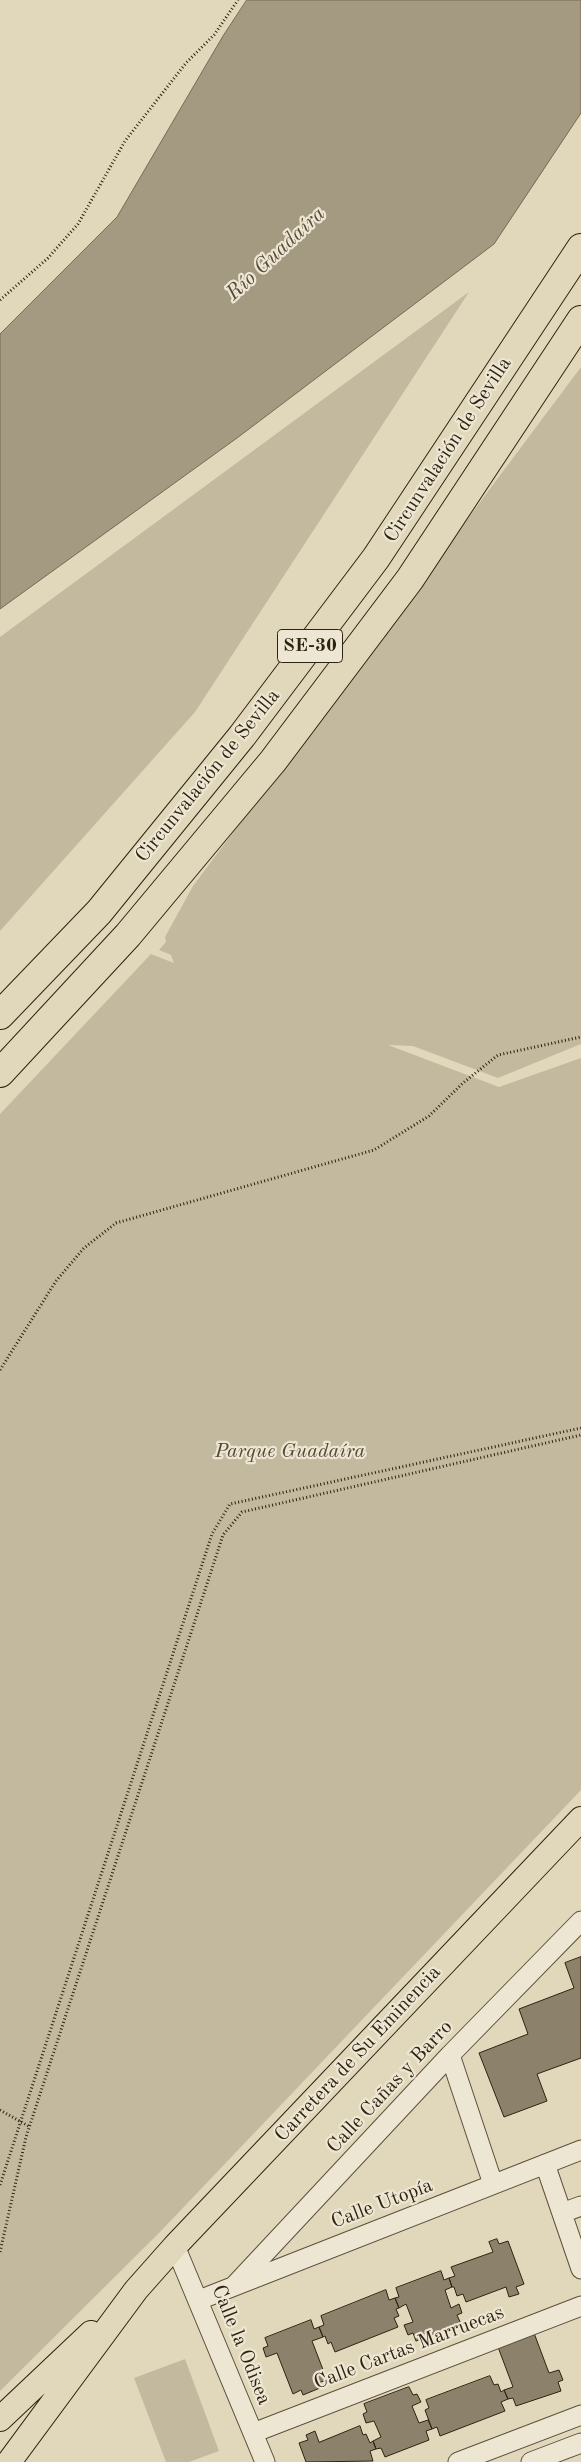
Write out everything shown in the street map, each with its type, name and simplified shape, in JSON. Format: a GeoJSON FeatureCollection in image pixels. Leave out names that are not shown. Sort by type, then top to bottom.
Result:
{"type":"FeatureCollection","features":[{"type":"Feature","properties":{"kind":"highway","name":"Circunvalación de Sevilla"},"geometry":{"type":"LineString","coordinates":[[0,1015],[99,912],[260,713],[376,558],[581,248]]}},
{"type":"Feature","properties":{"kind":"highway","name":"Circunvalación de Sevilla"},"geometry":{"type":"LineString","coordinates":[[0,1073],[128,935],[273,761],[410,579],[581,320]]}},
{"type":"Feature","properties":{"kind":"main road","name":"Carretera de Su Eminencia"},"geometry":{"type":"LineString","coordinates":[[0,2419],[136,2290],[175,2246],[581,1819]]}},
{"type":"Feature","properties":{"kind":"main road","name":"Carretera de Su Eminencia"},"geometry":{"type":"LineString","coordinates":[[10,2462],[136,2290]]}},
{"type":"Feature","properties":{"kind":"street","name":"Calle Cañas y Barro"},"geometry":{"type":"LineString","coordinates":[[235,2285],[450,2055],[581,1921]]}},
{"type":"Feature","properties":{"kind":"street"},"geometry":{"type":"LineString","coordinates":[[450,2055],[493,2184]]}},
{"type":"Feature","properties":{"kind":"street","name":"Calle Utopía"},"geometry":{"type":"LineString","coordinates":[[199,2300],[581,2150]]}},
{"type":"Feature","properties":{"kind":"street"},"geometry":{"type":"LineString","coordinates":[[545,2164],[581,2269]]}},
{"type":"Feature","properties":{"kind":"street"},"geometry":{"type":"LineString","coordinates":[[562,2213],[581,2206]]}},
{"type":"Feature","properties":{"kind":"street","name":"Calle la Odisea"},"geometry":{"type":"LineString","coordinates":[[175,2246],[265,2462]]}},
{"type":"Feature","properties":{"kind":"street","name":"Calle Cartas Marruecas"},"geometry":{"type":"LineString","coordinates":[[253,2433],[581,2306]]}},
{"type":"Feature","properties":{"kind":"street"},"geometry":{"type":"LineString","coordinates":[[458,2462],[501,2455],[581,2415]]}},
{"type":"Feature","properties":{"kind":"street"},"geometry":{"type":"LineString","coordinates":[[531,2462],[581,2443]]}},
{"type":"Feature","properties":{"kind":"path"},"geometry":{"type":"LineString","coordinates":[[0,300],[48,258],[78,224],[125,141],[186,63],[214,35],[238,0]]}},
{"type":"Feature","properties":{"kind":"path"},"geometry":{"type":"LineString","coordinates":[[0,1370],[56,1281],[84,1248],[116,1223],[374,1150],[429,1116],[463,1083],[498,1054],[581,1037]]}},
{"type":"Feature","properties":{"kind":"path"},"geometry":{"type":"LineString","coordinates":[[0,2185],[212,1534],[230,1504],[581,1428]]}},
{"type":"Feature","properties":{"kind":"path"},"geometry":{"type":"LineString","coordinates":[[0,2252],[30,2127],[223,1535],[242,1512],[581,1435]]}},
{"type":"Feature","properties":{"kind":"path"},"geometry":{"type":"LineString","coordinates":[[0,2110],[30,2127]]}},
{"type":"Feature","properties":{"kind":"green space"},"geometry":{"type":"Polygon","coordinates":[[[469,292],[195,712],[0,931],[0,637],[469,292]]]}},
{"type":"Feature","properties":{"kind":"green space","name":"Parque Guadaíra"},"geometry":{"type":"Polygon","coordinates":[[[581,367],[581,1044],[498,1078],[413,1046],[388,1045],[499,1087],[581,1058],[581,1790],[160,2232],[0,2391],[0,1114],[151,954],[174,963],[171,955],[159,950],[166,942],[165,937],[193,886],[581,367]]]}},
{"type":"Feature","properties":{"kind":"green space"},"geometry":{"type":"Polygon","coordinates":[[[185,2359],[219,2451],[189,2462],[166,2462],[134,2378],[185,2359]]]}},
{"type":"Feature","properties":{"kind":"water","name":"Río Guadaíra"},"geometry":{"type":"Polygon","coordinates":[[[247,0],[581,0],[581,113],[494,244],[237,438],[0,609],[0,334],[117,217],[223,36],[247,0]]]}},
{"type":"Feature","properties":{"kind":"building"},"geometry":{"type":"Polygon","coordinates":[[[581,1957],[581,2058],[537,2074],[547,2101],[504,2117],[479,2053],[528,2034],[519,2009],[574,1988],[565,1963],[581,1957]]]}},
{"type":"Feature","properties":{"kind":"building"},"geometry":{"type":"Polygon","coordinates":[[[497,2239],[499,2244],[508,2241],[524,2284],[516,2287],[519,2294],[509,2297],[506,2287],[466,2302],[463,2294],[457,2296],[454,2287],[452,2287],[449,2278],[455,2276],[451,2267],[493,2252],[489,2242],[497,2239]]]}},
{"type":"Feature","properties":{"kind":"building"},"geometry":{"type":"Polygon","coordinates":[[[441,2271],[444,2280],[449,2278],[452,2287],[445,2290],[451,2308],[459,2304],[462,2313],[457,2315],[461,2324],[416,2341],[413,2333],[408,2335],[404,2325],[413,2322],[406,2304],[399,2308],[395,2298],[399,2297],[396,2288],[441,2271]]]}},
{"type":"Feature","properties":{"kind":"building"},"geometry":{"type":"Polygon","coordinates":[[[386,2290],[389,2300],[395,2298],[399,2308],[396,2309],[399,2316],[394,2318],[398,2327],[335,2352],[331,2342],[328,2344],[325,2336],[323,2337],[319,2327],[324,2325],[321,2316],[386,2290]]]}},
{"type":"Feature","properties":{"kind":"building"},"geometry":{"type":"Polygon","coordinates":[[[311,2320],[314,2329],[319,2327],[323,2337],[312,2341],[327,2380],[318,2383],[320,2388],[303,2395],[301,2390],[293,2394],[277,2353],[266,2357],[263,2348],[268,2346],[265,2338],[311,2320]]]}},
{"type":"Feature","properties":{"kind":"building"},"geometry":{"type":"Polygon","coordinates":[[[534,2333],[549,2373],[559,2370],[563,2380],[558,2382],[561,2391],[516,2406],[513,2398],[508,2399],[504,2390],[513,2387],[498,2347],[534,2333]]]}},
{"type":"Feature","properties":{"kind":"building"},"geometry":{"type":"Polygon","coordinates":[[[490,2376],[494,2385],[498,2384],[501,2392],[504,2390],[508,2399],[501,2402],[505,2411],[440,2436],[437,2427],[432,2429],[425,2410],[429,2408],[426,2400],[490,2376]]]}},
{"type":"Feature","properties":{"kind":"building"},"geometry":{"type":"Polygon","coordinates":[[[409,2387],[413,2395],[417,2394],[421,2402],[412,2406],[419,2423],[428,2420],[432,2429],[426,2431],[429,2440],[385,2457],[381,2448],[376,2449],[373,2441],[381,2437],[374,2421],[366,2423],[363,2414],[367,2412],[364,2404],[409,2387]]]}},
{"type":"Feature","properties":{"kind":"building"},"geometry":{"type":"Polygon","coordinates":[[[360,2426],[363,2435],[366,2434],[370,2443],[373,2441],[376,2449],[370,2451],[373,2461],[306,2462],[299,2443],[308,2440],[306,2435],[315,2431],[319,2442],[360,2426]]]}}]}
